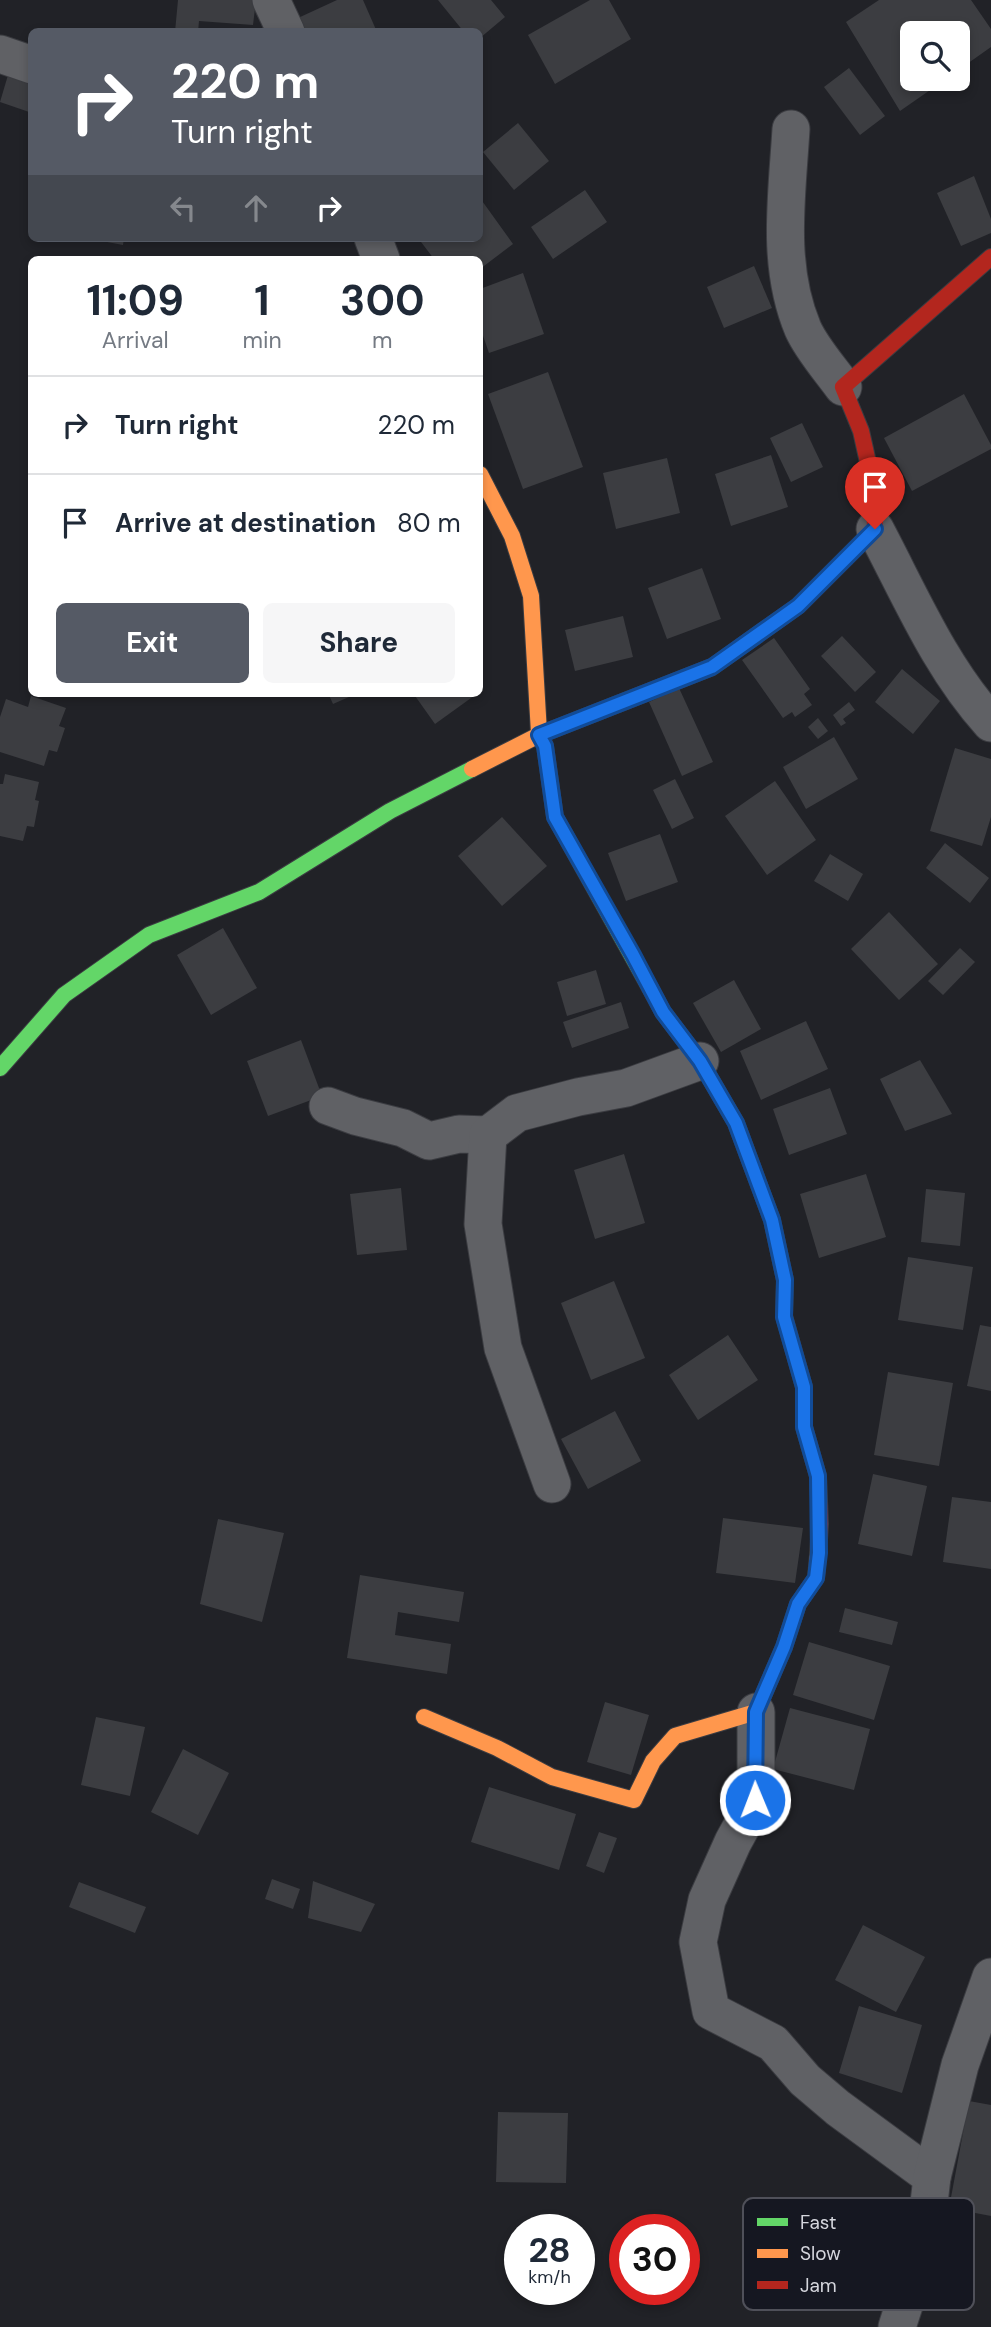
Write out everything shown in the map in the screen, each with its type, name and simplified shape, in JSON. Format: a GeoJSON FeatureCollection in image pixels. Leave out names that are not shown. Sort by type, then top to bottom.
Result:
{"type":"FeatureCollection","features":[{"type":"Feature","properties":{"kind":"street"},"geometry":{"type":"LineString","coordinates":[[271,0],[284,28]]}},
{"type":"Feature","properties":{"kind":"street"},"geometry":{"type":"LineString","coordinates":[[0,54],[28,64]]}},
{"type":"Feature","properties":{"kind":"street"},"geometry":{"type":"LineString","coordinates":[[791,129],[784,251],[793,299],[804,331],[843,387],[861,431],[874,489],[875,529],[912,604],[956,677],[991,723]]}},
{"type":"Feature","properties":{"kind":"street"},"geometry":{"type":"LineString","coordinates":[[843,387],[991,257]]}},
{"type":"Feature","properties":{"kind":"street"},"geometry":{"type":"LineString","coordinates":[[483,480],[512,536],[531,596],[539,735],[545,746],[555,817],[663,1012],[700,1061],[736,1123],[772,1220],[785,1280],[784,1317],[804,1387],[804,1427],[818,1476],[820,1524],[816,1578],[798,1604],[784,1647],[756,1712],[755,1800],[707,1900],[698,1942],[711,2011],[773,2043],[805,2080],[830,2101],[932,2176]]}},
{"type":"Feature","properties":{"kind":"street"},"geometry":{"type":"LineString","coordinates":[[0,1068],[64,995],[149,934],[259,892],[390,811],[539,735],[712,667],[798,606],[875,529]]}},
{"type":"Feature","properties":{"kind":"street"},"geometry":{"type":"LineString","coordinates":[[328,1106],[403,1128],[429,1141],[459,1134],[488,1135],[517,1114],[578,1097],[626,1088],[700,1061]]}},
{"type":"Feature","properties":{"kind":"street"},"geometry":{"type":"LineString","coordinates":[[488,1135],[484,1224],[503,1348],[552,1484]]}},
{"type":"Feature","properties":{"kind":"street"},"geometry":{"type":"LineString","coordinates":[[424,1717],[497,1748],[551,1777],[634,1800],[653,1761],[675,1736],[756,1712]]}},
{"type":"Feature","properties":{"kind":"street"},"geometry":{"type":"LineString","coordinates":[[929,2198],[960,2066],[991,1977]]}},
{"type":"Feature","properties":{"kind":"street"},"geometry":{"type":"LineString","coordinates":[[897,2327],[902,2310]]}},
{"type":"Feature","properties":{"kind":"building"},"geometry":{"type":"Polygon","coordinates":[[[178,0],[256,0],[253,25],[199,21],[198,28],[175,28],[178,0]]]}},
{"type":"Feature","properties":{"kind":"building"},"geometry":{"type":"Polygon","coordinates":[[[337,0],[363,0],[375,28],[302,28],[298,18],[337,0]]]}},
{"type":"Feature","properties":{"kind":"building"},"geometry":{"type":"Polygon","coordinates":[[[438,0],[491,0],[505,17],[483,35],[483,28],[461,28],[438,0]]]}},
{"type":"Feature","properties":{"kind":"building"},"geometry":{"type":"Polygon","coordinates":[[[590,0],[609,0],[631,39],[555,84],[528,35],[590,0]]]}},
{"type":"Feature","properties":{"kind":"building"},"geometry":{"type":"Polygon","coordinates":[[[879,0],[971,0],[991,29],[991,47],[970,62],[970,21],[900,21],[900,91],[929,91],[900,111],[846,22],[879,0]]]}},
{"type":"Feature","properties":{"kind":"building"},"geometry":{"type":"Polygon","coordinates":[[[11,65],[28,71],[28,112],[0,102],[11,65]]]}},
{"type":"Feature","properties":{"kind":"building"},"geometry":{"type":"Polygon","coordinates":[[[849,68],[885,116],[860,135],[824,87],[849,68]]]}},
{"type":"Feature","properties":{"kind":"building"},"geometry":{"type":"Polygon","coordinates":[[[518,123],[549,161],[514,190],[483,152],[518,123]]]}},
{"type":"Feature","properties":{"kind":"building"},"geometry":{"type":"Polygon","coordinates":[[[974,176],[991,219],[991,233],[961,246],[937,193],[974,176]]]}},
{"type":"Feature","properties":{"kind":"building"},"geometry":{"type":"Polygon","coordinates":[[[585,190],[607,222],[553,259],[531,227],[585,190]]]}},
{"type":"Feature","properties":{"kind":"building"},"geometry":{"type":"Polygon","coordinates":[[[483,202],[513,244],[483,267],[483,256],[432,256],[421,242],[483,242],[483,202]]]}},
{"type":"Feature","properties":{"kind":"building"},"geometry":{"type":"Polygon","coordinates":[[[754,266],[772,308],[724,328],[707,287],[754,266]]]}},
{"type":"Feature","properties":{"kind":"building"},"geometry":{"type":"Polygon","coordinates":[[[523,273],[544,334],[489,353],[483,336],[483,288],[523,273]]]}},
{"type":"Feature","properties":{"kind":"building"},"geometry":{"type":"Polygon","coordinates":[[[548,372],[583,467],[523,489],[488,394],[548,372]]]}},
{"type":"Feature","properties":{"kind":"building"},"geometry":{"type":"Polygon","coordinates":[[[964,394],[991,449],[912,491],[884,438],[964,394]]]}},
{"type":"Feature","properties":{"kind":"building"},"geometry":{"type":"Polygon","coordinates":[[[802,423],[823,467],[791,482],[770,438],[802,423]]]}},
{"type":"Feature","properties":{"kind":"building"},"geometry":{"type":"Polygon","coordinates":[[[771,455],[788,507],[731,526],[715,474],[771,455]]]}},
{"type":"Feature","properties":{"kind":"building"},"geometry":{"type":"Polygon","coordinates":[[[667,458],[680,513],[616,529],[603,473],[667,458]]]}},
{"type":"Feature","properties":{"kind":"building"},"geometry":{"type":"Polygon","coordinates":[[[702,568],[721,619],[667,639],[648,588],[702,568]]]}},
{"type":"Feature","properties":{"kind":"building"},"geometry":{"type":"Polygon","coordinates":[[[623,616],[633,657],[575,671],[565,630],[623,616]]]}},
{"type":"Feature","properties":{"kind":"building"},"geometry":{"type":"Polygon","coordinates":[[[842,636],[876,672],[855,692],[821,656],[842,636]]]}},
{"type":"Feature","properties":{"kind":"building"},"geometry":{"type":"Polygon","coordinates":[[[774,638],[810,689],[804,694],[812,705],[795,717],[792,712],[783,718],[742,660],[774,638]]]}},
{"type":"Feature","properties":{"kind":"building"},"geometry":{"type":"Polygon","coordinates":[[[902,669],[940,701],[913,734],[875,702],[902,669]]]}},
{"type":"Feature","properties":{"kind":"building"},"geometry":{"type":"Polygon","coordinates":[[[679,688],[713,762],[682,776],[649,702],[679,688]]]}},
{"type":"Feature","properties":{"kind":"building"},"geometry":{"type":"Polygon","coordinates":[[[31,697],[34,697],[66,708],[59,726],[65,728],[57,752],[49,750],[44,766],[0,752],[0,717],[6,699],[28,707],[31,697]]]}},
{"type":"Feature","properties":{"kind":"building"},"geometry":{"type":"Polygon","coordinates":[[[330,697],[349,697],[333,704],[330,697]]]}},
{"type":"Feature","properties":{"kind":"building"},"geometry":{"type":"Polygon","coordinates":[[[416,697],[472,697],[435,724],[416,697]]]}},
{"type":"Feature","properties":{"kind":"building"},"geometry":{"type":"Polygon","coordinates":[[[849,702],[855,710],[843,719],[846,723],[841,726],[833,715],[849,702]]]}},
{"type":"Feature","properties":{"kind":"building"},"geometry":{"type":"Polygon","coordinates":[[[818,718],[828,731],[818,739],[808,727],[818,718]]]}},
{"type":"Feature","properties":{"kind":"building"},"geometry":{"type":"Polygon","coordinates":[[[834,737],[858,779],[806,809],[783,767],[834,737]]]}},
{"type":"Feature","properties":{"kind":"building"},"geometry":{"type":"Polygon","coordinates":[[[955,748],[991,759],[991,817],[982,846],[930,831],[955,748]]]}},
{"type":"Feature","properties":{"kind":"building"},"geometry":{"type":"Polygon","coordinates":[[[5,774],[39,782],[34,827],[27,826],[23,841],[0,836],[0,784],[3,784],[5,774]]]}},
{"type":"Feature","properties":{"kind":"building"},"geometry":{"type":"Polygon","coordinates":[[[675,779],[694,818],[672,829],[653,790],[675,779]]]}},
{"type":"Feature","properties":{"kind":"building"},"geometry":{"type":"Polygon","coordinates":[[[775,781],[816,840],[767,875],[725,816],[775,781]]]}},
{"type":"Feature","properties":{"kind":"building"},"geometry":{"type":"Polygon","coordinates":[[[502,817],[547,866],[502,906],[458,856],[502,817]]]}},
{"type":"Feature","properties":{"kind":"building"},"geometry":{"type":"Polygon","coordinates":[[[660,834],[678,882],[626,901],[608,853],[660,834]]]}},
{"type":"Feature","properties":{"kind":"building"},"geometry":{"type":"Polygon","coordinates":[[[945,843],[989,878],[970,903],[926,868],[945,843]]]}},
{"type":"Feature","properties":{"kind":"building"},"geometry":{"type":"Polygon","coordinates":[[[830,854],[863,874],[848,901],[814,881],[830,854]]]}},
{"type":"Feature","properties":{"kind":"building"},"geometry":{"type":"Polygon","coordinates":[[[889,912],[938,964],[899,1000],[851,949],[889,912]]]}},
{"type":"Feature","properties":{"kind":"building"},"geometry":{"type":"Polygon","coordinates":[[[223,928],[257,988],[211,1015],[177,955],[223,928]]]}},
{"type":"Feature","properties":{"kind":"building"},"geometry":{"type":"Polygon","coordinates":[[[960,948],[975,962],[943,995],[928,981],[960,948]]]}},
{"type":"Feature","properties":{"kind":"building"},"geometry":{"type":"Polygon","coordinates":[[[596,970],[606,1004],[567,1016],[557,982],[596,970]]]}},
{"type":"Feature","properties":{"kind":"building"},"geometry":{"type":"Polygon","coordinates":[[[734,980],[761,1029],[721,1052],[693,1003],[734,980]]]}},
{"type":"Feature","properties":{"kind":"building"},"geometry":{"type":"Polygon","coordinates":[[[621,1002],[629,1028],[572,1048],[563,1022],[621,1002]]]}},
{"type":"Feature","properties":{"kind":"building"},"geometry":{"type":"Polygon","coordinates":[[[806,1021],[828,1069],[761,1100],[740,1051],[806,1021]]]}},
{"type":"Feature","properties":{"kind":"building"},"geometry":{"type":"Polygon","coordinates":[[[301,1040],[322,1096],[268,1116],[247,1061],[301,1040]]]}},
{"type":"Feature","properties":{"kind":"building"},"geometry":{"type":"Polygon","coordinates":[[[920,1060],[952,1114],[905,1131],[880,1079],[920,1060]]]}},
{"type":"Feature","properties":{"kind":"building"},"geometry":{"type":"Polygon","coordinates":[[[830,1088],[847,1134],[789,1155],[773,1109],[830,1088]]]}},
{"type":"Feature","properties":{"kind":"building"},"geometry":{"type":"Polygon","coordinates":[[[624,1154],[645,1223],[595,1239],[574,1170],[624,1154]]]}},
{"type":"Feature","properties":{"kind":"building"},"geometry":{"type":"Polygon","coordinates":[[[866,1174],[886,1237],[819,1258],[800,1194],[866,1174]]]}},
{"type":"Feature","properties":{"kind":"building"},"geometry":{"type":"Polygon","coordinates":[[[401,1188],[407,1250],[357,1255],[350,1194],[401,1188]]]}},
{"type":"Feature","properties":{"kind":"building"},"geometry":{"type":"Polygon","coordinates":[[[926,1189],[965,1193],[960,1246],[921,1242],[926,1189]]]}},
{"type":"Feature","properties":{"kind":"building"},"geometry":{"type":"Polygon","coordinates":[[[908,1257],[973,1267],[963,1330],[898,1320],[908,1257]]]}},
{"type":"Feature","properties":{"kind":"building"},"geometry":{"type":"Polygon","coordinates":[[[614,1281],[645,1358],[591,1380],[561,1303],[614,1281]]]}},
{"type":"Feature","properties":{"kind":"building"},"geometry":{"type":"Polygon","coordinates":[[[980,1325],[991,1327],[991,1391],[967,1386],[980,1325]]]}},
{"type":"Feature","properties":{"kind":"building"},"geometry":{"type":"Polygon","coordinates":[[[728,1335],[758,1380],[698,1420],[669,1375],[728,1335]]]}},
{"type":"Feature","properties":{"kind":"building"},"geometry":{"type":"Polygon","coordinates":[[[888,1372],[953,1383],[939,1466],[874,1455],[888,1372]]]}},
{"type":"Feature","properties":{"kind":"building"},"geometry":{"type":"Polygon","coordinates":[[[615,1411],[641,1461],[588,1489],[561,1439],[615,1411]]]}},
{"type":"Feature","properties":{"kind":"building"},"geometry":{"type":"Polygon","coordinates":[[[873,1474],[927,1486],[912,1556],[858,1544],[873,1474]]]}},
{"type":"Feature","properties":{"kind":"building"},"geometry":{"type":"Polygon","coordinates":[[[952,1497],[991,1502],[991,1569],[943,1562],[952,1497]]]}},
{"type":"Feature","properties":{"kind":"building"},"geometry":{"type":"Polygon","coordinates":[[[723,1518],[803,1528],[795,1583],[716,1573],[723,1518]]]}},
{"type":"Feature","properties":{"kind":"building"},"geometry":{"type":"Polygon","coordinates":[[[218,1519],[284,1533],[262,1622],[200,1604],[218,1519]]]}},
{"type":"Feature","properties":{"kind":"building"},"geometry":{"type":"Polygon","coordinates":[[[360,1575],[464,1592],[459,1622],[398,1612],[395,1635],[451,1644],[447,1674],[347,1658],[360,1575]]]}},
{"type":"Feature","properties":{"kind":"building"},"geometry":{"type":"Polygon","coordinates":[[[845,1608],[898,1622],[892,1645],[839,1632],[845,1608]]]}},
{"type":"Feature","properties":{"kind":"building"},"geometry":{"type":"Polygon","coordinates":[[[809,1642],[890,1666],[874,1720],[793,1695],[809,1642]]]}},
{"type":"Feature","properties":{"kind":"building"},"geometry":{"type":"Polygon","coordinates":[[[605,1702],[649,1715],[631,1775],[587,1762],[605,1702]]]}},
{"type":"Feature","properties":{"kind":"building"},"geometry":{"type":"Polygon","coordinates":[[[790,1708],[870,1729],[854,1790],[773,1769],[790,1708]]]}},
{"type":"Feature","properties":{"kind":"building"},"geometry":{"type":"Polygon","coordinates":[[[96,1717],[145,1727],[130,1796],[81,1785],[96,1717]]]}},
{"type":"Feature","properties":{"kind":"building"},"geometry":{"type":"Polygon","coordinates":[[[183,1749],[229,1773],[198,1835],[151,1812],[183,1749]]]}},
{"type":"Feature","properties":{"kind":"building"},"geometry":{"type":"Polygon","coordinates":[[[489,1787],[576,1814],[559,1870],[471,1842],[489,1787]]]}},
{"type":"Feature","properties":{"kind":"building"},"geometry":{"type":"Polygon","coordinates":[[[599,1832],[617,1838],[604,1873],[586,1866],[599,1832]]]}},
{"type":"Feature","properties":{"kind":"building"},"geometry":{"type":"Polygon","coordinates":[[[272,1879],[300,1889],[293,1909],[265,1899],[272,1879]]]}},
{"type":"Feature","properties":{"kind":"building"},"geometry":{"type":"Polygon","coordinates":[[[313,1881],[375,1904],[361,1932],[308,1918],[313,1881]]]}},
{"type":"Feature","properties":{"kind":"building"},"geometry":{"type":"Polygon","coordinates":[[[79,1882],[146,1907],[135,1933],[69,1907],[79,1882]]]}},
{"type":"Feature","properties":{"kind":"building"},"geometry":{"type":"Polygon","coordinates":[[[863,1925],[925,1957],[896,2012],[835,1980],[863,1925]]]}},
{"type":"Feature","properties":{"kind":"building"},"geometry":{"type":"Polygon","coordinates":[[[859,2006],[922,2025],[902,2093],[839,2073],[859,2006]]]}},
{"type":"Feature","properties":{"kind":"building"},"geometry":{"type":"Polygon","coordinates":[[[969,2101],[991,2105],[991,2216],[974,2213],[974,2198],[951,2198],[969,2101]]]}},
{"type":"Feature","properties":{"kind":"building"},"geometry":{"type":"Polygon","coordinates":[[[498,2112],[568,2113],[566,2183],[496,2182],[498,2112]]]}},
{"type":"Feature","properties":{"kind":"traffic: fast"},"geometry":{"type":"LineString","coordinates":[[539,733],[545,746],[555,817],[650,988]]}},
{"type":"Feature","properties":{"kind":"traffic: fast"},"geometry":{"type":"LineString","coordinates":[[0,1068],[64,995],[149,935],[259,892],[390,811],[472,769]]}},
{"type":"Feature","properties":{"kind":"traffic: slow"},"geometry":{"type":"LineString","coordinates":[[483,480],[512,536],[531,596],[539,733]]}},
{"type":"Feature","properties":{"kind":"traffic: slow"},"geometry":{"type":"LineString","coordinates":[[472,769],[539,735],[712,667],[798,606],[846,558]]}},
{"type":"Feature","properties":{"kind":"traffic: slow"},"geometry":{"type":"LineString","coordinates":[[424,1717],[497,1748],[552,1777],[634,1800],[653,1761],[675,1736],[756,1712],[784,1647],[798,1604],[816,1578],[818,1555]]}},
{"type":"Feature","properties":{"kind":"traffic: jam"},"geometry":{"type":"LineString","coordinates":[[846,558],[875,529],[874,489],[861,431],[843,387],[991,257]]}},
{"type":"Feature","properties":{"kind":"traffic: jam"},"geometry":{"type":"LineString","coordinates":[[650,988],[663,1012],[700,1061],[736,1123],[772,1220],[785,1280],[784,1316],[804,1387],[804,1427],[818,1476],[818,1555]]}},
{"type":"Feature","properties":{"kind":"route"},"geometry":{"type":"LineString","coordinates":[[755,1800],[756,1712],[784,1647],[798,1604],[816,1578],[819,1553],[818,1476],[804,1427],[804,1387],[784,1317],[785,1280],[772,1220],[736,1123],[700,1061],[663,1012],[555,817],[545,746],[539,735],[712,667],[798,606],[875,529]]}}]}
